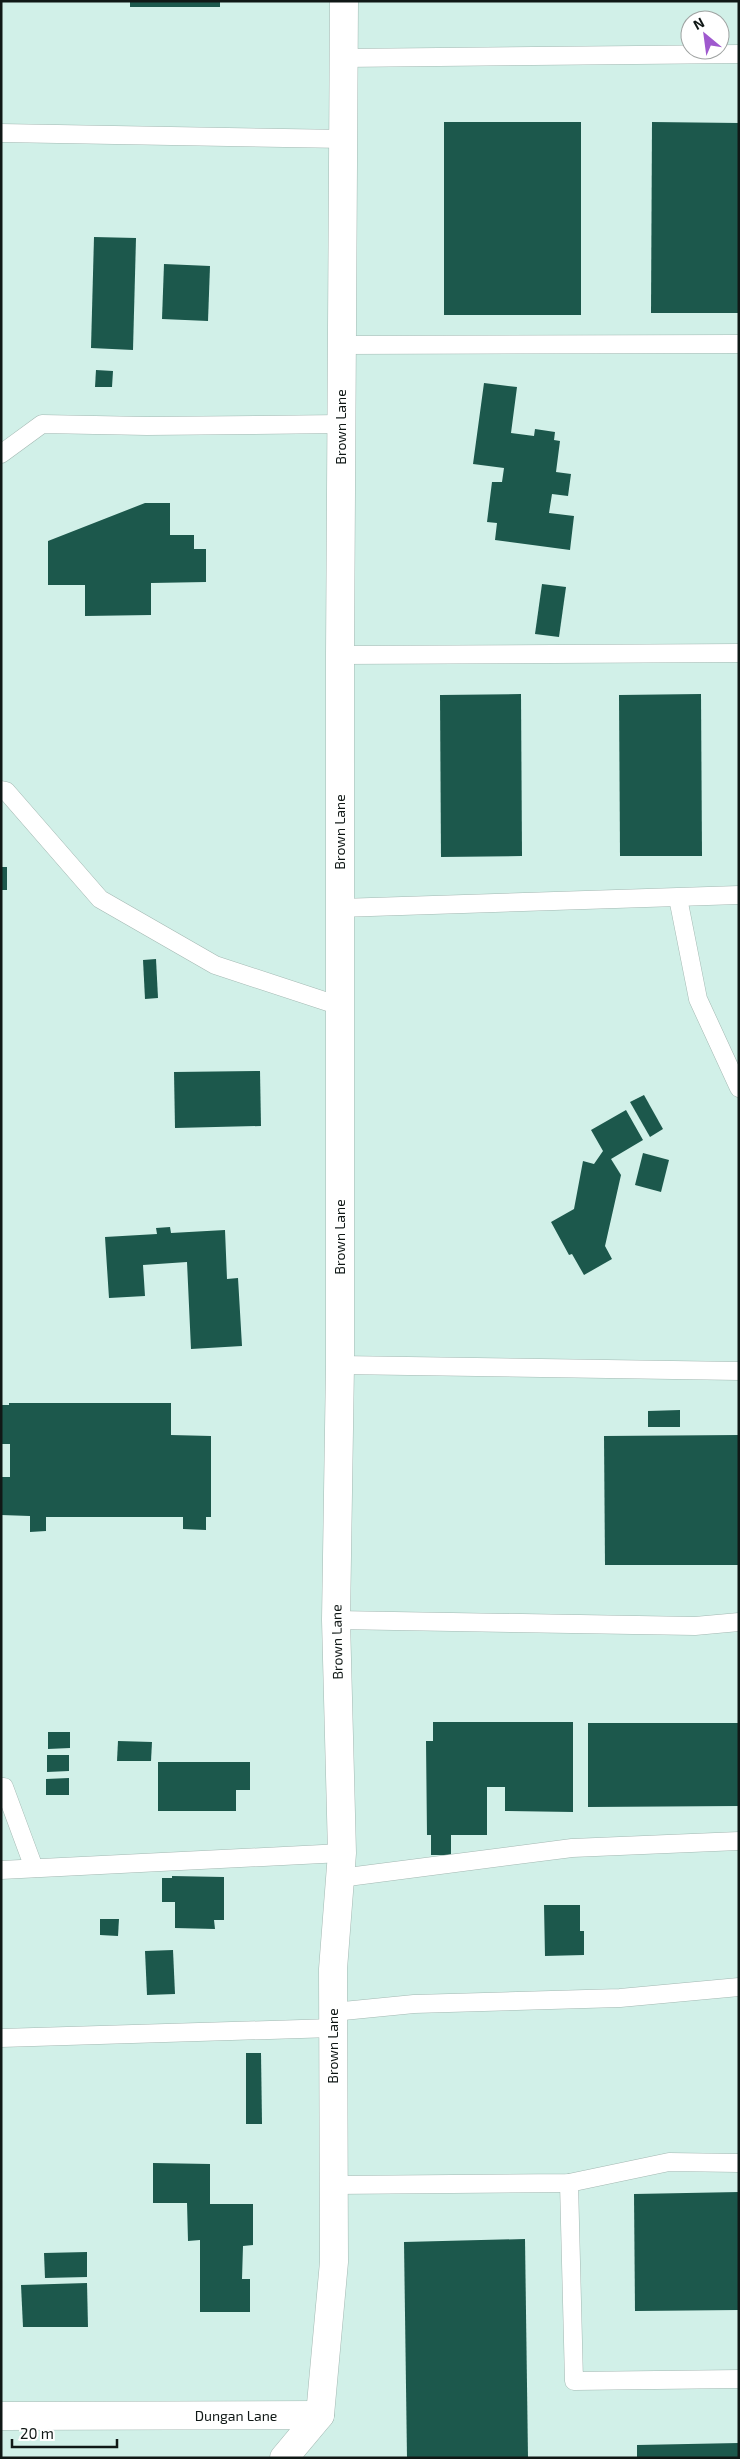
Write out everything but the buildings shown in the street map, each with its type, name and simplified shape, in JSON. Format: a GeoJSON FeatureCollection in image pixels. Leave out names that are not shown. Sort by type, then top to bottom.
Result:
{"type":"FeatureCollection","features":[{"type":"Feature","properties":{"kind":"street","name":"Brown Lane"},"geometry":{"type":"LineString","coordinates":[[320,2415],[334,2262],[333,1969],[341,1865],[336,1620],[340,1365],[340,655],[345,139],[344,1]]}},
{"type":"Feature","properties":{"kind":"street","name":"Dungan Lane"},"geometry":{"type":"LineString","coordinates":[[1,2416],[320,2415]]}},
{"type":"Feature","properties":{"kind":"street"},"geometry":{"type":"LineString","coordinates":[[284,2458],[320,2415]]}},
{"type":"Feature","properties":{"kind":"lane"},"geometry":{"type":"LineString","coordinates":[[343,58],[739,54]]}},
{"type":"Feature","properties":{"kind":"lane"},"geometry":{"type":"LineString","coordinates":[[1,133],[345,139]]}},
{"type":"Feature","properties":{"kind":"lane"},"geometry":{"type":"LineString","coordinates":[[342,345],[739,344]]}},
{"type":"Feature","properties":{"kind":"lane"},"geometry":{"type":"LineString","coordinates":[[1,454],[42,424],[147,426],[341,424]]}},
{"type":"Feature","properties":{"kind":"lane"},"geometry":{"type":"LineString","coordinates":[[340,655],[739,653]]}},
{"type":"Feature","properties":{"kind":"lane"},"geometry":{"type":"LineString","coordinates":[[1,790],[6,791],[100,899],[215,965],[340,1006]]}},
{"type":"Feature","properties":{"kind":"lane"},"geometry":{"type":"LineString","coordinates":[[340,908],[739,895]]}},
{"type":"Feature","properties":{"kind":"lane"},"geometry":{"type":"LineString","coordinates":[[678,898],[698,999],[739,1088]]}},
{"type":"Feature","properties":{"kind":"lane"},"geometry":{"type":"LineString","coordinates":[[340,1365],[739,1371]]}},
{"type":"Feature","properties":{"kind":"lane"},"geometry":{"type":"LineString","coordinates":[[336,1620],[695,1626],[739,1622]]}},
{"type":"Feature","properties":{"kind":"lane"},"geometry":{"type":"LineString","coordinates":[[1,1787],[4,1787],[34,1868]]}},
{"type":"Feature","properties":{"kind":"lane"},"geometry":{"type":"LineString","coordinates":[[1,1870],[34,1868],[341,1865],[572,1848],[739,1841]]}},
{"type":"Feature","properties":{"kind":"lane"},"geometry":{"type":"LineString","coordinates":[[1,2038],[333,2020],[414,2004],[620,1998],[739,1987]]}},
{"type":"Feature","properties":{"kind":"lane"},"geometry":{"type":"LineString","coordinates":[[334,2185],[569,2183],[669,2162],[739,2163]]}},
{"type":"Feature","properties":{"kind":"lane"},"geometry":{"type":"LineString","coordinates":[[569,2183],[574,2381],[739,2379]]}},
{"type":"Feature","properties":{"kind":"shaded area"},"geometry":{"type":"Polygon","coordinates":[[[1,1],[739,1],[739,2458],[1,2458],[1,1]]]}}]}
